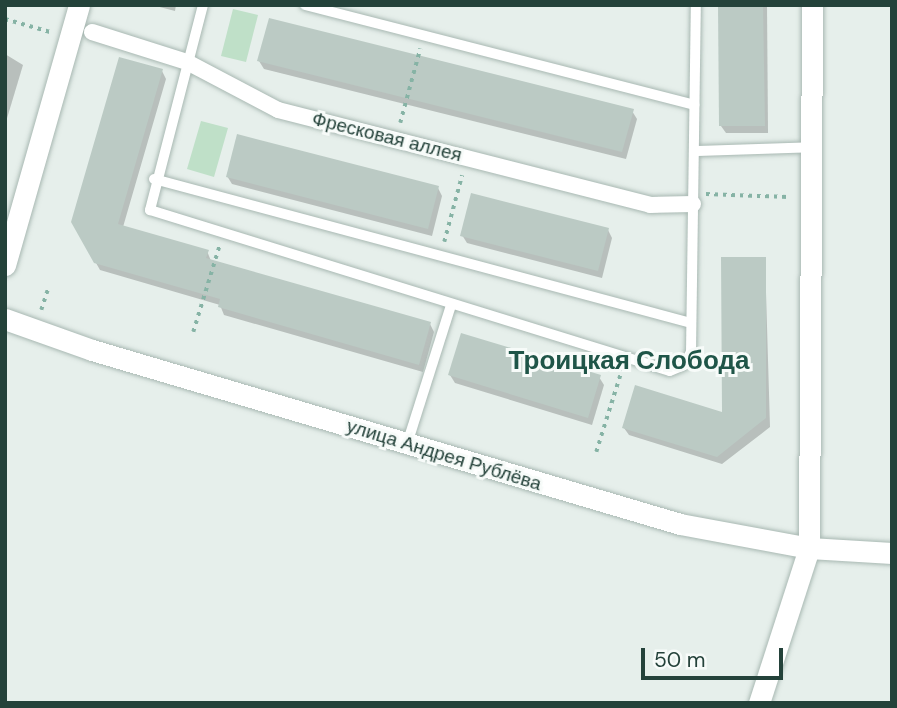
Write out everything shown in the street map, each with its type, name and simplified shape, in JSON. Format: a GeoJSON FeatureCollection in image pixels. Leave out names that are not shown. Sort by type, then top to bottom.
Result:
{"type":"FeatureCollection","features":[{"type":"Feature","properties":{"kind":"street"},"geometry":{"type":"LineString","coordinates":[[5,265],[79,5]]}},
{"type":"Feature","properties":{"kind":"street"},"geometry":{"type":"LineString","coordinates":[[759,703],[809,548],[815,147],[812,5]]}},
{"type":"Feature","properties":{"kind":"street","name":"Фресковая аллея"},"geometry":{"type":"LineString","coordinates":[[92,32],[187,62],[278,110],[467,156],[650,205],[693,199]]}},
{"type":"Feature","properties":{"kind":"street","name":"улица Андрея Рублёва"},"geometry":{"type":"LineString","coordinates":[[5,318],[407,444],[680,524],[809,548],[892,552]]}},
{"type":"Feature","properties":{"kind":"lane"},"geometry":{"type":"LineString","coordinates":[[203,5],[154,179],[150,210],[222,236],[670,370],[684,365],[691,323],[696,5]]}},
{"type":"Feature","properties":{"kind":"lane"},"geometry":{"type":"LineString","coordinates":[[306,5],[694,105]]}},
{"type":"Feature","properties":{"kind":"lane"},"geometry":{"type":"LineString","coordinates":[[695,151],[815,147]]}},
{"type":"Feature","properties":{"kind":"lane"},"geometry":{"type":"LineString","coordinates":[[154,179],[691,323]]}},
{"type":"Feature","properties":{"kind":"lane"},"geometry":{"type":"LineString","coordinates":[[407,444],[451,305]]}},
{"type":"Feature","properties":{"kind":"path"},"geometry":{"type":"LineString","coordinates":[[5,19],[50,32]]}},
{"type":"Feature","properties":{"kind":"path"},"geometry":{"type":"LineString","coordinates":[[396,139],[424,35]]}},
{"type":"Feature","properties":{"kind":"path"},"geometry":{"type":"LineString","coordinates":[[440,256],[467,156]]}},
{"type":"Feature","properties":{"kind":"path"},"geometry":{"type":"LineString","coordinates":[[693,199],[788,197]]}},
{"type":"Feature","properties":{"kind":"path"},"geometry":{"type":"LineString","coordinates":[[193,332],[222,236]]}},
{"type":"Feature","properties":{"kind":"path"},"geometry":{"type":"LineString","coordinates":[[38,321],[48,289]]}},
{"type":"Feature","properties":{"kind":"path"},"geometry":{"type":"LineString","coordinates":[[596,452],[626,357]]}},
{"type":"Feature","properties":{"kind":"green space"},"geometry":{"type":"Polygon","coordinates":[[[233,9],[258,15],[246,62],[221,56],[233,9]]]}},
{"type":"Feature","properties":{"kind":"green space"},"geometry":{"type":"Polygon","coordinates":[[[201,121],[228,128],[214,177],[187,169],[201,121]]]}},
{"type":"Feature","properties":{"kind":"building"},"geometry":{"type":"Polygon","coordinates":[[[718,5],[763,5],[765,126],[719,126],[718,5]]]}},
{"type":"Feature","properties":{"kind":"building"},"geometry":{"type":"Polygon","coordinates":[[[269,18],[634,109],[622,152],[257,61],[269,18]]]}},
{"type":"Feature","properties":{"kind":"building"},"geometry":{"type":"Polygon","coordinates":[[[119,57],[163,69],[118,224],[209,250],[206,258],[431,322],[419,365],[218,307],[220,299],[94,263],[71,222],[119,57]]]}},
{"type":"Feature","properties":{"kind":"building"},"geometry":{"type":"Polygon","coordinates":[[[237,134],[439,186],[428,229],[226,177],[237,134]]]}},
{"type":"Feature","properties":{"kind":"building"},"geometry":{"type":"Polygon","coordinates":[[[471,193],[609,228],[598,271],[460,236],[471,193]]]}},
{"type":"Feature","properties":{"kind":"building"},"geometry":{"type":"Polygon","coordinates":[[[721,257],[766,257],[766,418],[717,457],[622,428],[635,385],[722,412],[721,257]]]}},
{"type":"Feature","properties":{"kind":"building"},"geometry":{"type":"Polygon","coordinates":[[[461,333],[601,375],[588,418],[448,375],[461,333]]]}},
{"type":"Feature","properties":{"kind":"district","name":"Троицкая Слобода"},"geometry":{"type":"Point","coordinates":[629,361]}}]}
